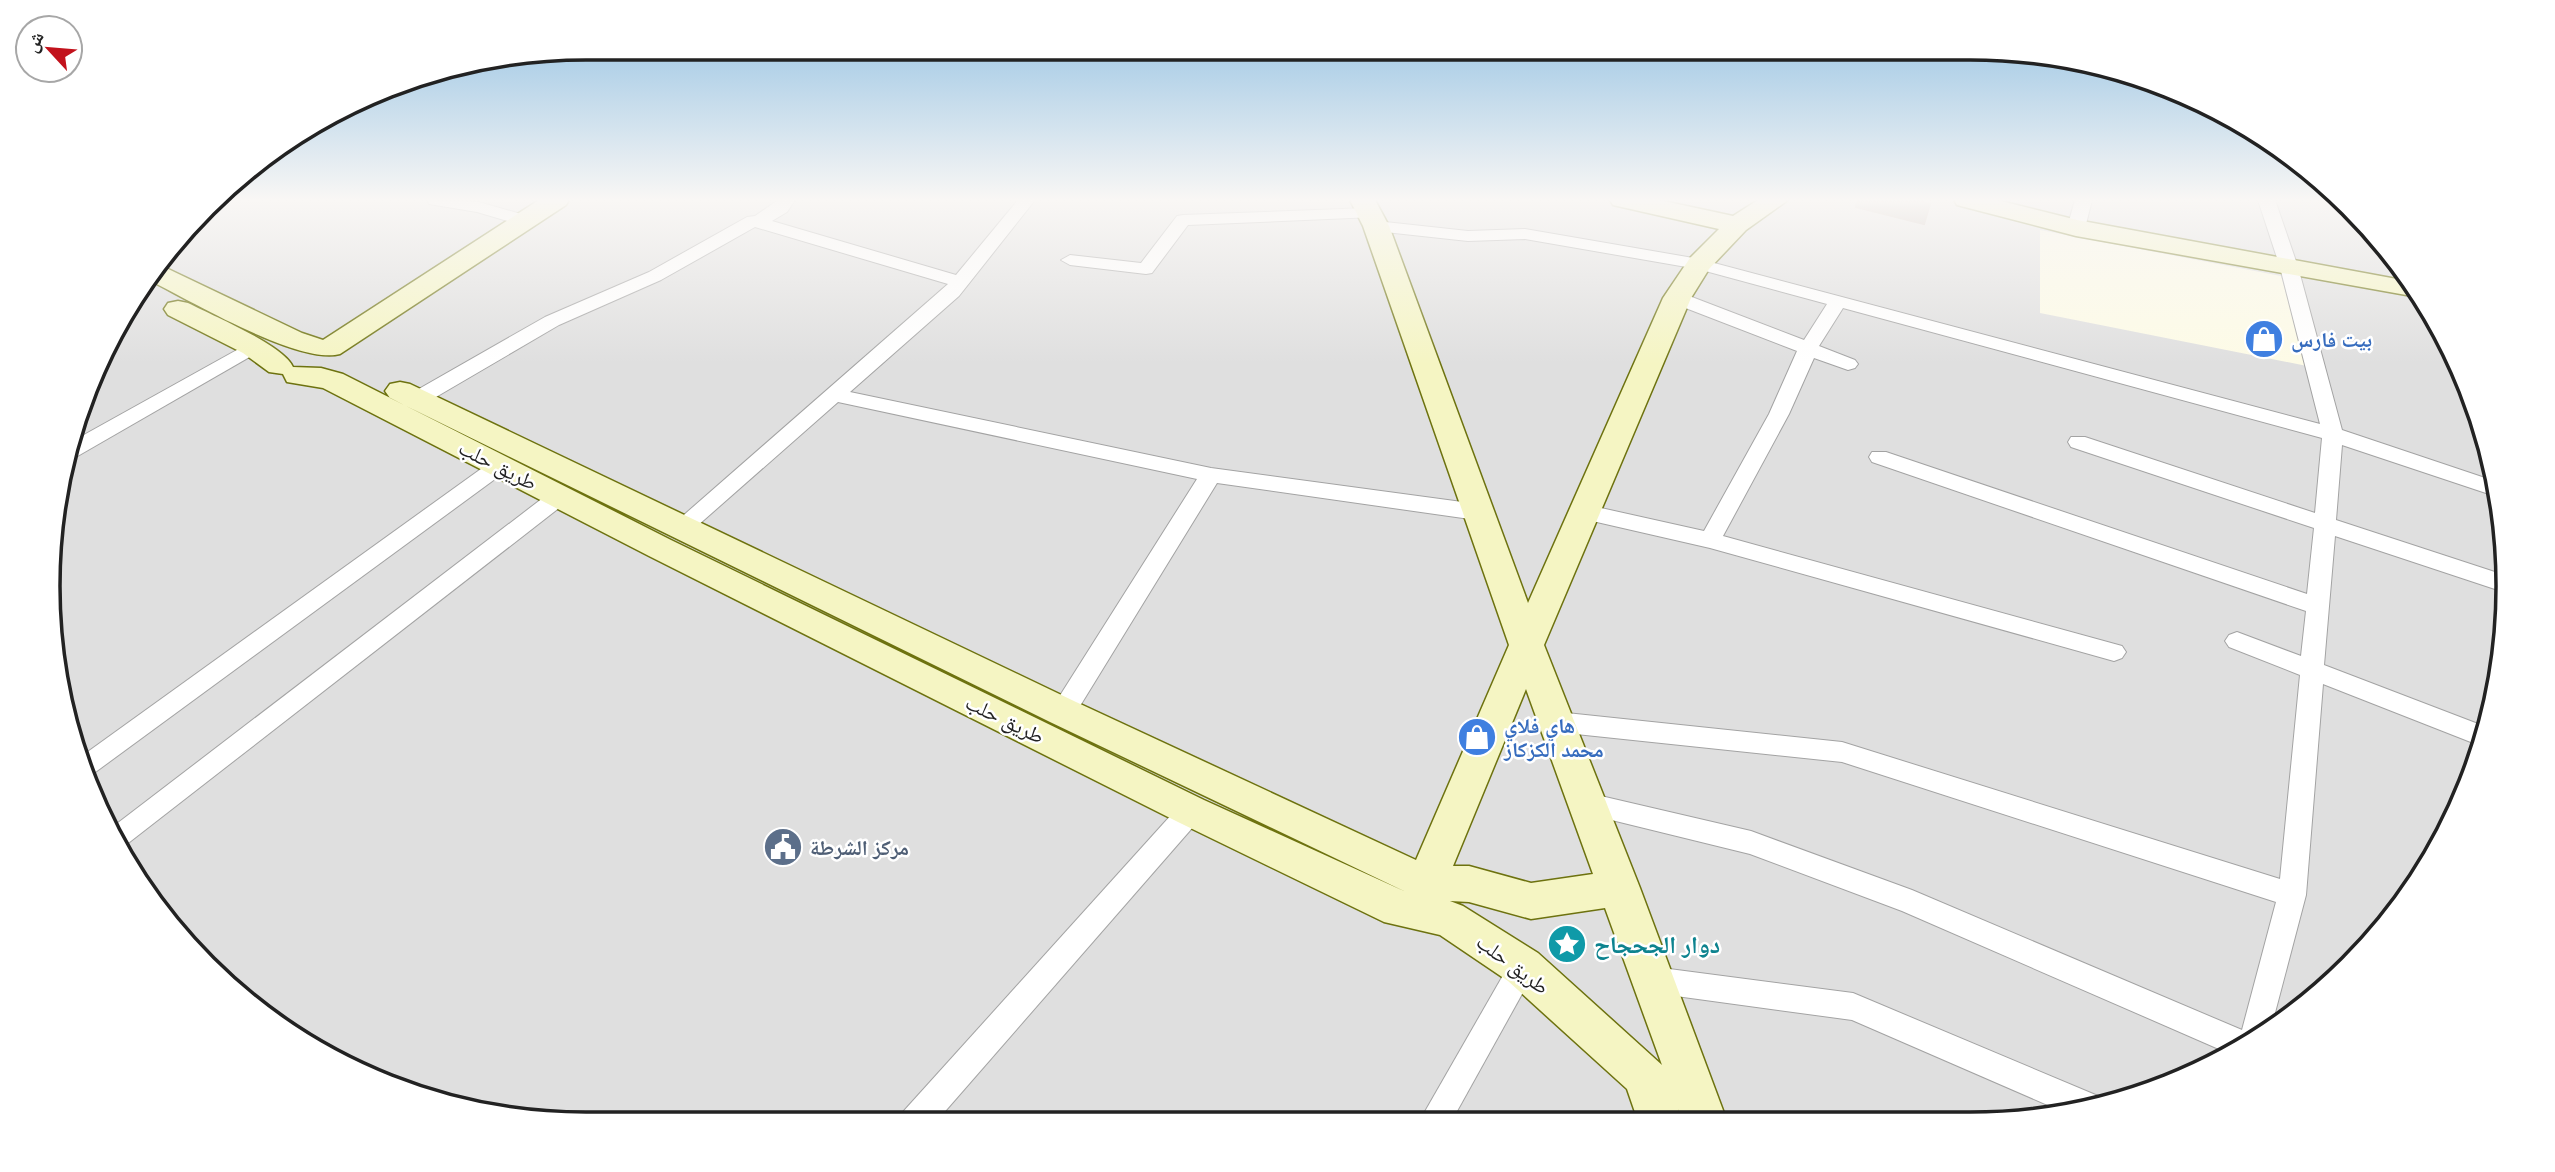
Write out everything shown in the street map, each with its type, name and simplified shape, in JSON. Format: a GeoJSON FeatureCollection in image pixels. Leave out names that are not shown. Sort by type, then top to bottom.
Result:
{"type":"FeatureCollection","features":[{"type":"Feature","properties":{"kind":"main road"},"geometry":{"type":"LineString","coordinates":[[310,358],[473,255]]}},
{"type":"Feature","properties":{"kind":"main road"},"geometry":{"type":"LineString","coordinates":[[1384,255],[1477,512],[1654,980],[1663,1065]]}},
{"type":"Feature","properties":{"kind":"main road"},"geometry":{"type":"LineString","coordinates":[[1426,883],[1677,298],[1708,255]]}},
{"type":"Feature","properties":{"kind":"main road"},"geometry":{"type":"LineString","coordinates":[[2222,255],[2404,288]]}},
{"type":"Feature","properties":{"kind":"main road"},"geometry":{"type":"LineString","coordinates":[[160,276],[292,339],[310,358],[417,399],[1063,712],[1426,883],[1469,884],[1531,901],[1620,888]]}},
{"type":"Feature","properties":{"kind":"main road","name":"طريق حلب"},"geometry":{"type":"LineString","coordinates":[[148,293],[253,347],[310,358],[321,377],[1191,811],[1398,909],[1448,919],[1523,967],[1663,1065],[1698,1112]]}},
{"type":"Feature","properties":{"kind":"main road"},"geometry":{"type":"LineString","coordinates":[[1448,919],[1469,884]]}},
{"type":"Feature","properties":{"kind":"main road","name":"طريق حلب"},"geometry":{"type":"LineString","coordinates":[[1660,1112],[1663,1065]]}},
{"type":"Feature","properties":{"kind":"street"},"geometry":{"type":"LineString","coordinates":[[417,399],[552,321],[655,276],[693,255]]}},
{"type":"Feature","properties":{"kind":"street"},"geometry":{"type":"LineString","coordinates":[[868,255],[960,282]]}},
{"type":"Feature","properties":{"kind":"street"},"geometry":{"type":"LineString","coordinates":[[680,528],[952,292],[982,255]]}},
{"type":"Feature","properties":{"kind":"street"},"geometry":{"type":"LineString","coordinates":[[1070,260],[1146,269],[1157,255]]}},
{"type":"Feature","properties":{"kind":"street"},"geometry":{"type":"LineString","coordinates":[[1645,255],[1699,264],[2333,434],[2485,486]]}},
{"type":"Feature","properties":{"kind":"street"},"geometry":{"type":"LineString","coordinates":[[2257,1027],[2292,895],[2333,434],[2285,255]]}},
{"type":"Feature","properties":{"kind":"street"},"geometry":{"type":"LineString","coordinates":[[1677,298],[1849,364]]}},
{"type":"Feature","properties":{"kind":"street"},"geometry":{"type":"LineString","coordinates":[[1710,540],[1779,414],[1809,347],[1837,303]]}},
{"type":"Feature","properties":{"kind":"street"},"geometry":{"type":"LineString","coordinates":[[78,447],[253,347]]}},
{"type":"Feature","properties":{"kind":"street"},"geometry":{"type":"LineString","coordinates":[[834,395],[1211,475],[1477,512]]}},
{"type":"Feature","properties":{"kind":"street"},"geometry":{"type":"LineString","coordinates":[[2078,442],[2496,581]]}},
{"type":"Feature","properties":{"kind":"street"},"geometry":{"type":"LineString","coordinates":[[1879,457],[2317,606]]}},
{"type":"Feature","properties":{"kind":"street"},"geometry":{"type":"LineString","coordinates":[[90,763],[499,466]]}},
{"type":"Feature","properties":{"kind":"street"},"geometry":{"type":"LineString","coordinates":[[1063,712],[1211,475]]}},
{"type":"Feature","properties":{"kind":"street"},"geometry":{"type":"LineString","coordinates":[[122,835],[560,496]]}},
{"type":"Feature","properties":{"kind":"street"},"geometry":{"type":"LineString","coordinates":[[1583,512],[1710,540],[2114,652]]}},
{"type":"Feature","properties":{"kind":"street"},"geometry":{"type":"LineString","coordinates":[[2237,641],[2475,733]]}},
{"type":"Feature","properties":{"kind":"street"},"geometry":{"type":"LineString","coordinates":[[1557,722],[1842,752],[2292,895]]}},
{"type":"Feature","properties":{"kind":"street"},"geometry":{"type":"LineString","coordinates":[[1588,804],[1751,843],[1888,893],[2234,1041]]}},
{"type":"Feature","properties":{"kind":"street"},"geometry":{"type":"LineString","coordinates":[[924,1112],[1191,811]]}},
{"type":"Feature","properties":{"kind":"street"},"geometry":{"type":"LineString","coordinates":[[1440,1112],[1523,967]]}},
{"type":"Feature","properties":{"kind":"street"},"geometry":{"type":"LineString","coordinates":[[1654,980],[1853,1007],[2074,1102]]}},
{"type":"Feature","properties":{"kind":"shaded area"},"geometry":{"type":"Polygon","coordinates":[[[177,255],[2378,255],[2407,293],[2441,353],[2468,417],[2478,450],[2491,517],[2494,552],[2496,586],[2491,655],[2478,722],[2468,755],[2441,819],[2407,879],[2365,933],[2316,982],[2262,1024],[2202,1058],[2138,1085],[2105,1095],[2038,1108],[1969,1112],[586,1112],[517,1108],[450,1095],[385,1072],[323,1042],[265,1004],[214,958],[168,907],[148,879],[114,819],[87,755],[70,689],[61,620],[61,552],[70,483],[87,417],[114,353],[148,293],[177,255]]]}},
{"type":"Feature","properties":{"kind":"shaded area"},"geometry":{"type":"Polygon","coordinates":[[[2040,255],[2169,255],[2281,276],[2307,366],[2040,313],[2040,255]]]}},
{"type":"Feature","properties":{"kind":"place","name":"بيت فارس"},"geometry":{"type":"Point","coordinates":[2264,339]}},
{"type":"Feature","properties":{"kind":"place","name":"هاي فلاي محمد الكزكاز"},"geometry":{"type":"Point","coordinates":[1477,737]}},
{"type":"Feature","properties":{"kind":"place","name":"مركز الشرطة"},"geometry":{"type":"Point","coordinates":[783,847]}},
{"type":"Feature","properties":{"kind":"place","name":"دوار الجحجاح"},"geometry":{"type":"Point","coordinates":[1567,944]}}]}
